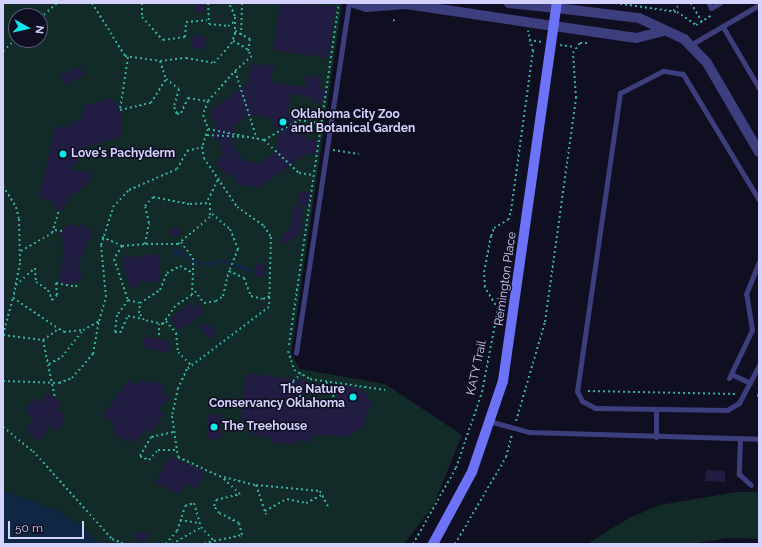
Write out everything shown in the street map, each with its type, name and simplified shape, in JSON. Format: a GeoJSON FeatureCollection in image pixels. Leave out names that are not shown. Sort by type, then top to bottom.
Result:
{"type":"FeatureCollection","features":[{"type":"Feature","properties":{"kind":"main road","name":"Remington Place"},"geometry":{"type":"LineString","coordinates":[[433,544],[472,472],[492,422],[511,339],[557,6]]}},
{"type":"Feature","properties":{"kind":"street"},"geometry":{"type":"LineString","coordinates":[[354,3],[366,7],[406,4],[636,38],[664,31]]}},
{"type":"Feature","properties":{"kind":"street"},"geometry":{"type":"LineString","coordinates":[[509,3],[557,6],[639,18],[692,44],[759,151]]}},
{"type":"Feature","properties":{"kind":"lane"},"geometry":{"type":"LineString","coordinates":[[296,353],[348,3]]}},
{"type":"Feature","properties":{"kind":"lane"},"geometry":{"type":"LineString","coordinates":[[708,3],[711,8],[720,3]]}},
{"type":"Feature","properties":{"kind":"lane"},"geometry":{"type":"LineString","coordinates":[[692,44],[759,5]]}},
{"type":"Feature","properties":{"kind":"lane"},"geometry":{"type":"LineString","coordinates":[[723,27],[759,88]]}},
{"type":"Feature","properties":{"kind":"lane"},"geometry":{"type":"LineString","coordinates":[[759,200],[683,74],[663,71],[620,93],[577,391],[582,401],[595,408],[731,409],[739,403],[759,365]]}},
{"type":"Feature","properties":{"kind":"lane"},"geometry":{"type":"LineString","coordinates":[[750,383],[730,376],[752,330],[746,294],[759,262]]}},
{"type":"Feature","properties":{"kind":"lane"},"geometry":{"type":"LineString","coordinates":[[656,409],[656,437]]}},
{"type":"Feature","properties":{"kind":"lane"},"geometry":{"type":"LineString","coordinates":[[492,422],[528,432],[759,439]]}},
{"type":"Feature","properties":{"kind":"lane"},"geometry":{"type":"LineString","coordinates":[[740,438],[739,474],[751,485]]}},
{"type":"Feature","properties":{"kind":"path"},"geometry":{"type":"LineString","coordinates":[[48,11],[57,3]]}},
{"type":"Feature","properties":{"kind":"path"},"geometry":{"type":"LineString","coordinates":[[92,3],[128,57],[120,110],[151,103],[166,79]]}},
{"type":"Feature","properties":{"kind":"path"},"geometry":{"type":"LineString","coordinates":[[142,3],[140,10],[142,17],[166,40],[185,37],[186,22],[208,20]]}},
{"type":"Feature","properties":{"kind":"path"},"geometry":{"type":"LineString","coordinates":[[208,3],[209,24],[225,26],[235,21]]}},
{"type":"Feature","properties":{"kind":"path"},"geometry":{"type":"LineString","coordinates":[[128,57],[160,61],[186,58],[214,62],[233,41],[235,21],[231,3]]}},
{"type":"Feature","properties":{"kind":"path"},"geometry":{"type":"LineString","coordinates":[[241,35],[242,3]]}},
{"type":"Feature","properties":{"kind":"path"},"geometry":{"type":"LineString","coordinates":[[264,140],[299,120],[320,123],[339,3]]}},
{"type":"Feature","properties":{"kind":"path"},"geometry":{"type":"LineString","coordinates":[[615,3],[673,11],[696,25]]}},
{"type":"Feature","properties":{"kind":"path"},"geometry":{"type":"LineString","coordinates":[[673,11],[681,3]]}},
{"type":"Feature","properties":{"kind":"path"},"geometry":{"type":"LineString","coordinates":[[691,3],[702,22]]}},
{"type":"Feature","properties":{"kind":"path","name":"KATY Trail"},"geometry":{"type":"LineString","coordinates":[[413,544],[456,468],[482,392],[498,309],[485,287],[484,272],[494,228],[508,220],[511,211],[533,51],[529,40],[528,29]]}},
{"type":"Feature","properties":{"kind":"path"},"geometry":{"type":"LineString","coordinates":[[235,31],[250,39],[248,51]]}},
{"type":"Feature","properties":{"kind":"path"},"geometry":{"type":"LineString","coordinates":[[529,40],[536,41]]}},
{"type":"Feature","properties":{"kind":"path"},"geometry":{"type":"LineString","coordinates":[[233,41],[248,51],[252,56],[235,71],[208,101],[203,115],[208,129],[202,147],[206,162],[219,177],[237,208],[264,226],[271,237],[270,296],[267,310],[191,365],[183,374],[174,401],[173,432],[175,450],[181,459],[222,477],[256,485],[320,491],[329,509]]}},
{"type":"Feature","properties":{"kind":"path"},"geometry":{"type":"LineString","coordinates":[[517,416],[545,322],[576,98],[572,53],[574,47],[580,42],[589,42]]}},
{"type":"Feature","properties":{"kind":"path"},"geometry":{"type":"LineString","coordinates":[[160,61],[166,79],[179,89],[174,107],[177,115],[188,98],[208,101]]}},
{"type":"Feature","properties":{"kind":"path"},"geometry":{"type":"LineString","coordinates":[[235,71],[257,139]]}},
{"type":"Feature","properties":{"kind":"path"},"geometry":{"type":"LineString","coordinates":[[208,129],[264,140],[299,173],[312,175]]}},
{"type":"Feature","properties":{"kind":"path"},"geometry":{"type":"LineString","coordinates":[[207,135],[245,137]]}},
{"type":"Feature","properties":{"kind":"path"},"geometry":{"type":"LineString","coordinates":[[3,381],[54,383],[72,378],[93,354],[99,321],[106,297],[102,237],[111,211],[124,194],[174,171],[185,152],[202,147]]}},
{"type":"Feature","properties":{"kind":"path"},"geometry":{"type":"LineString","coordinates":[[317,147],[359,154]]}},
{"type":"Feature","properties":{"kind":"path"},"geometry":{"type":"LineString","coordinates":[[181,242],[193,258],[195,290],[201,301],[216,301],[223,296],[229,271],[238,248],[232,232],[212,214],[208,200],[219,177]]}},
{"type":"Feature","properties":{"kind":"path"},"geometry":{"type":"LineString","coordinates":[[3,186],[18,212],[20,251],[16,285],[3,335],[43,340],[58,330],[83,330]]}},
{"type":"Feature","properties":{"kind":"path"},"geometry":{"type":"LineString","coordinates":[[145,244],[149,223],[145,206],[149,199],[190,204],[208,200]]}},
{"type":"Feature","properties":{"kind":"path"},"geometry":{"type":"LineString","coordinates":[[55,230],[59,210]]}},
{"type":"Feature","properties":{"kind":"path"},"geometry":{"type":"LineString","coordinates":[[102,237],[122,246],[145,244],[171,245],[181,242],[212,214]]}},
{"type":"Feature","properties":{"kind":"path"},"geometry":{"type":"LineString","coordinates":[[20,251],[55,230],[62,231]]}},
{"type":"Feature","properties":{"kind":"path"},"geometry":{"type":"LineString","coordinates":[[122,246],[114,259],[128,300]]}},
{"type":"Feature","properties":{"kind":"path"},"geometry":{"type":"LineString","coordinates":[[128,300],[140,303],[160,290],[170,270],[180,266],[193,273]]}},
{"type":"Feature","properties":{"kind":"path"},"geometry":{"type":"LineString","coordinates":[[16,285],[35,268],[36,282],[48,290],[52,300],[57,295],[56,284],[76,286],[77,282]]}},
{"type":"Feature","properties":{"kind":"path"},"geometry":{"type":"LineString","coordinates":[[229,271],[244,278],[252,296],[263,299],[270,296]]}},
{"type":"Feature","properties":{"kind":"path"},"geometry":{"type":"LineString","coordinates":[[128,300],[117,315],[116,333],[120,333],[128,316],[159,324],[166,321],[172,309],[190,298],[195,290]]}},
{"type":"Feature","properties":{"kind":"path"},"geometry":{"type":"LineString","coordinates":[[13,298],[58,330]]}},
{"type":"Feature","properties":{"kind":"path"},"geometry":{"type":"LineString","coordinates":[[140,303],[139,313],[144,320]]}},
{"type":"Feature","properties":{"kind":"path"},"geometry":{"type":"LineString","coordinates":[[49,364],[62,357],[83,330],[99,321]]}},
{"type":"Feature","properties":{"kind":"path"},"geometry":{"type":"LineString","coordinates":[[166,321],[176,333],[176,348],[191,365]]}},
{"type":"Feature","properties":{"kind":"path"},"geometry":{"type":"LineString","coordinates":[[159,324],[159,335]]}},
{"type":"Feature","properties":{"kind":"path"},"geometry":{"type":"LineString","coordinates":[[43,340],[54,383],[54,398]]}},
{"type":"Feature","properties":{"kind":"path"},"geometry":{"type":"LineString","coordinates":[[301,374],[293,386],[301,391],[314,392],[328,382]]}},
{"type":"Feature","properties":{"kind":"path"},"geometry":{"type":"LineString","coordinates":[[332,407],[335,383]]}},
{"type":"Feature","properties":{"kind":"path"},"geometry":{"type":"LineString","coordinates":[[299,402],[301,391]]}},
{"type":"Feature","properties":{"kind":"path"},"geometry":{"type":"LineString","coordinates":[[588,391],[737,394]]}},
{"type":"Feature","properties":{"kind":"path"},"geometry":{"type":"LineString","coordinates":[[3,427],[33,451],[112,539],[126,544]]}},
{"type":"Feature","properties":{"kind":"path"},"geometry":{"type":"LineString","coordinates":[[173,432],[151,437],[140,456],[149,460],[158,450],[175,450]]}},
{"type":"Feature","properties":{"kind":"path"},"geometry":{"type":"LineString","coordinates":[[455,544],[506,457],[511,440]]}},
{"type":"Feature","properties":{"kind":"path"},"geometry":{"type":"LineString","coordinates":[[204,544],[243,534],[238,522],[215,508],[216,500],[240,494],[222,477]]}},
{"type":"Feature","properties":{"kind":"path"},"geometry":{"type":"LineString","coordinates":[[256,485],[265,512],[286,499],[306,504],[322,495]]}},
{"type":"Feature","properties":{"kind":"path"},"geometry":{"type":"LineString","coordinates":[[166,544],[180,520],[185,506],[194,504],[201,527],[214,542]]}},
{"type":"Feature","properties":{"kind":"path"},"geometry":{"type":"LineString","coordinates":[[180,520],[200,523]]}},
{"type":"Feature","properties":{"kind":"path"},"geometry":{"type":"LineString","coordinates":[[172,544],[201,527]]}},
{"type":"Feature","properties":{"kind":"green space"},"geometry":{"type":"Polygon","coordinates":[[[3,3],[342,3],[291,354],[300,369],[385,384],[462,435],[433,506],[404,544],[100,544],[83,527],[54,509],[3,491],[3,3]]]}},
{"type":"Feature","properties":{"kind":"green space"},"geometry":{"type":"Polygon","coordinates":[[[737,492],[759,492],[759,539],[728,538],[691,544],[587,544],[629,518],[660,505],[737,492]]]}},
{"type":"Feature","properties":{"kind":"water"},"geometry":{"type":"Polygon","coordinates":[[[174,249],[182,251],[192,262],[179,255],[171,259],[174,249]]]}},
{"type":"Feature","properties":{"kind":"water"},"geometry":{"type":"Polygon","coordinates":[[[3,491],[54,509],[83,527],[100,544],[3,544],[3,491]]]}},
{"type":"Feature","properties":{"kind":"building"},"geometry":{"type":"Polygon","coordinates":[[[195,3],[205,3],[206,12],[195,13],[195,3]]]}},
{"type":"Feature","properties":{"kind":"building"},"geometry":{"type":"Polygon","coordinates":[[[280,3],[336,6],[328,58],[273,50],[280,3]]]}},
{"type":"Feature","properties":{"kind":"building"},"geometry":{"type":"Polygon","coordinates":[[[193,34],[206,36],[204,50],[191,47],[193,34]]]}},
{"type":"Feature","properties":{"kind":"building"},"geometry":{"type":"Polygon","coordinates":[[[251,63],[274,66],[271,82],[305,87],[306,75],[322,77],[320,89],[326,90],[324,103],[312,102],[313,97],[290,94],[288,112],[309,140],[318,139],[316,156],[308,153],[259,188],[239,185],[230,172],[226,176],[216,163],[223,152],[218,139],[213,138],[216,123],[210,116],[211,110],[248,83],[251,63]],[[250,115],[234,126],[232,145],[244,161],[261,163],[276,152],[279,132],[268,117],[250,115]]]}},
{"type":"Feature","properties":{"kind":"building"},"geometry":{"type":"Polygon","coordinates":[[[80,66],[84,75],[64,85],[60,75],[80,66]]]}},
{"type":"Feature","properties":{"kind":"building","name":"Love's Pachyderm"},"geometry":{"type":"Polygon","coordinates":[[[110,98],[119,105],[122,116],[121,137],[78,149],[77,162],[70,169],[92,173],[90,180],[78,193],[73,192],[62,210],[56,210],[53,202],[39,197],[55,127],[71,126],[76,119],[81,121],[84,106],[110,98]]]}},
{"type":"Feature","properties":{"kind":"building"},"geometry":{"type":"Polygon","coordinates":[[[299,191],[311,193],[308,207],[297,205],[299,191]]]}},
{"type":"Feature","properties":{"kind":"building"},"geometry":{"type":"Polygon","coordinates":[[[293,206],[303,208],[300,234],[285,245],[280,237],[290,229],[293,206]]]}},
{"type":"Feature","properties":{"kind":"building"},"geometry":{"type":"Polygon","coordinates":[[[71,224],[78,228],[81,224],[93,232],[80,261],[76,263],[82,271],[80,282],[75,281],[74,285],[59,283],[64,249],[61,247],[65,240],[59,235],[66,225],[71,224]]]}},
{"type":"Feature","properties":{"kind":"building"},"geometry":{"type":"Polygon","coordinates":[[[173,227],[177,227],[179,228],[179,236],[173,237],[170,234],[170,230],[173,227]]]}},
{"type":"Feature","properties":{"kind":"building"},"geometry":{"type":"Polygon","coordinates":[[[159,254],[159,282],[140,281],[141,285],[130,288],[121,258],[159,254]]]}},
{"type":"Feature","properties":{"kind":"building"},"geometry":{"type":"Polygon","coordinates":[[[256,264],[266,265],[264,277],[254,276],[256,264]]]}},
{"type":"Feature","properties":{"kind":"building"},"geometry":{"type":"Polygon","coordinates":[[[198,303],[204,313],[178,331],[171,318],[189,304],[192,308],[198,303]]]}},
{"type":"Feature","properties":{"kind":"building"},"geometry":{"type":"Polygon","coordinates":[[[208,323],[216,334],[209,339],[198,325],[208,323]]]}},
{"type":"Feature","properties":{"kind":"building"},"geometry":{"type":"Polygon","coordinates":[[[145,336],[170,342],[168,353],[142,347],[145,336]]]}},
{"type":"Feature","properties":{"kind":"building"},"geometry":{"type":"Polygon","coordinates":[[[246,373],[308,381],[305,403],[333,407],[342,385],[358,388],[367,394],[373,410],[368,409],[363,427],[347,437],[313,434],[311,442],[297,440],[296,445],[271,442],[272,438],[252,435],[254,421],[240,420],[246,373]]]}},
{"type":"Feature","properties":{"kind":"building"},"geometry":{"type":"Polygon","coordinates":[[[129,379],[137,385],[141,379],[152,384],[155,379],[165,387],[162,392],[169,397],[159,410],[164,414],[150,434],[145,430],[135,444],[130,439],[127,443],[113,433],[113,422],[103,415],[129,379]]]}},
{"type":"Feature","properties":{"kind":"building"},"geometry":{"type":"Polygon","coordinates":[[[47,393],[62,401],[57,411],[66,415],[59,430],[49,425],[41,441],[26,432],[34,417],[25,412],[33,398],[42,403],[47,393]]]}},
{"type":"Feature","properties":{"kind":"building","name":"The Treehouse"},"geometry":{"type":"Polygon","coordinates":[[[208,415],[221,415],[221,439],[207,439],[208,415]]]}},
{"type":"Feature","properties":{"kind":"building"},"geometry":{"type":"Polygon","coordinates":[[[169,456],[205,472],[197,489],[184,484],[179,494],[155,483],[169,456]]]}},
{"type":"Feature","properties":{"kind":"building"},"geometry":{"type":"Polygon","coordinates":[[[706,470],[725,471],[725,482],[705,481],[706,470]]]}},
{"type":"Feature","properties":{"kind":"building"},"geometry":{"type":"Polygon","coordinates":[[[147,532],[147,541],[135,541],[134,533],[147,532]]]}},
{"type":"Feature","properties":{"kind":"waterway"},"geometry":{"type":"LineString","coordinates":[[191,260],[207,264],[223,260],[251,270]]}},
{"type":"Feature","properties":{"kind":"place","name":"Oklahoma City Zoo and Botanical Garden"},"geometry":{"type":"Point","coordinates":[283,122]}},
{"type":"Feature","properties":{"kind":"place","name":"Love's Pachyderm"},"geometry":{"type":"Point","coordinates":[63,154]}},
{"type":"Feature","properties":{"kind":"place","name":"The Nature Conservancy Oklahoma"},"geometry":{"type":"Point","coordinates":[353,397]}},
{"type":"Feature","properties":{"kind":"place","name":"The Treehouse"},"geometry":{"type":"Point","coordinates":[214,427]}}]}
